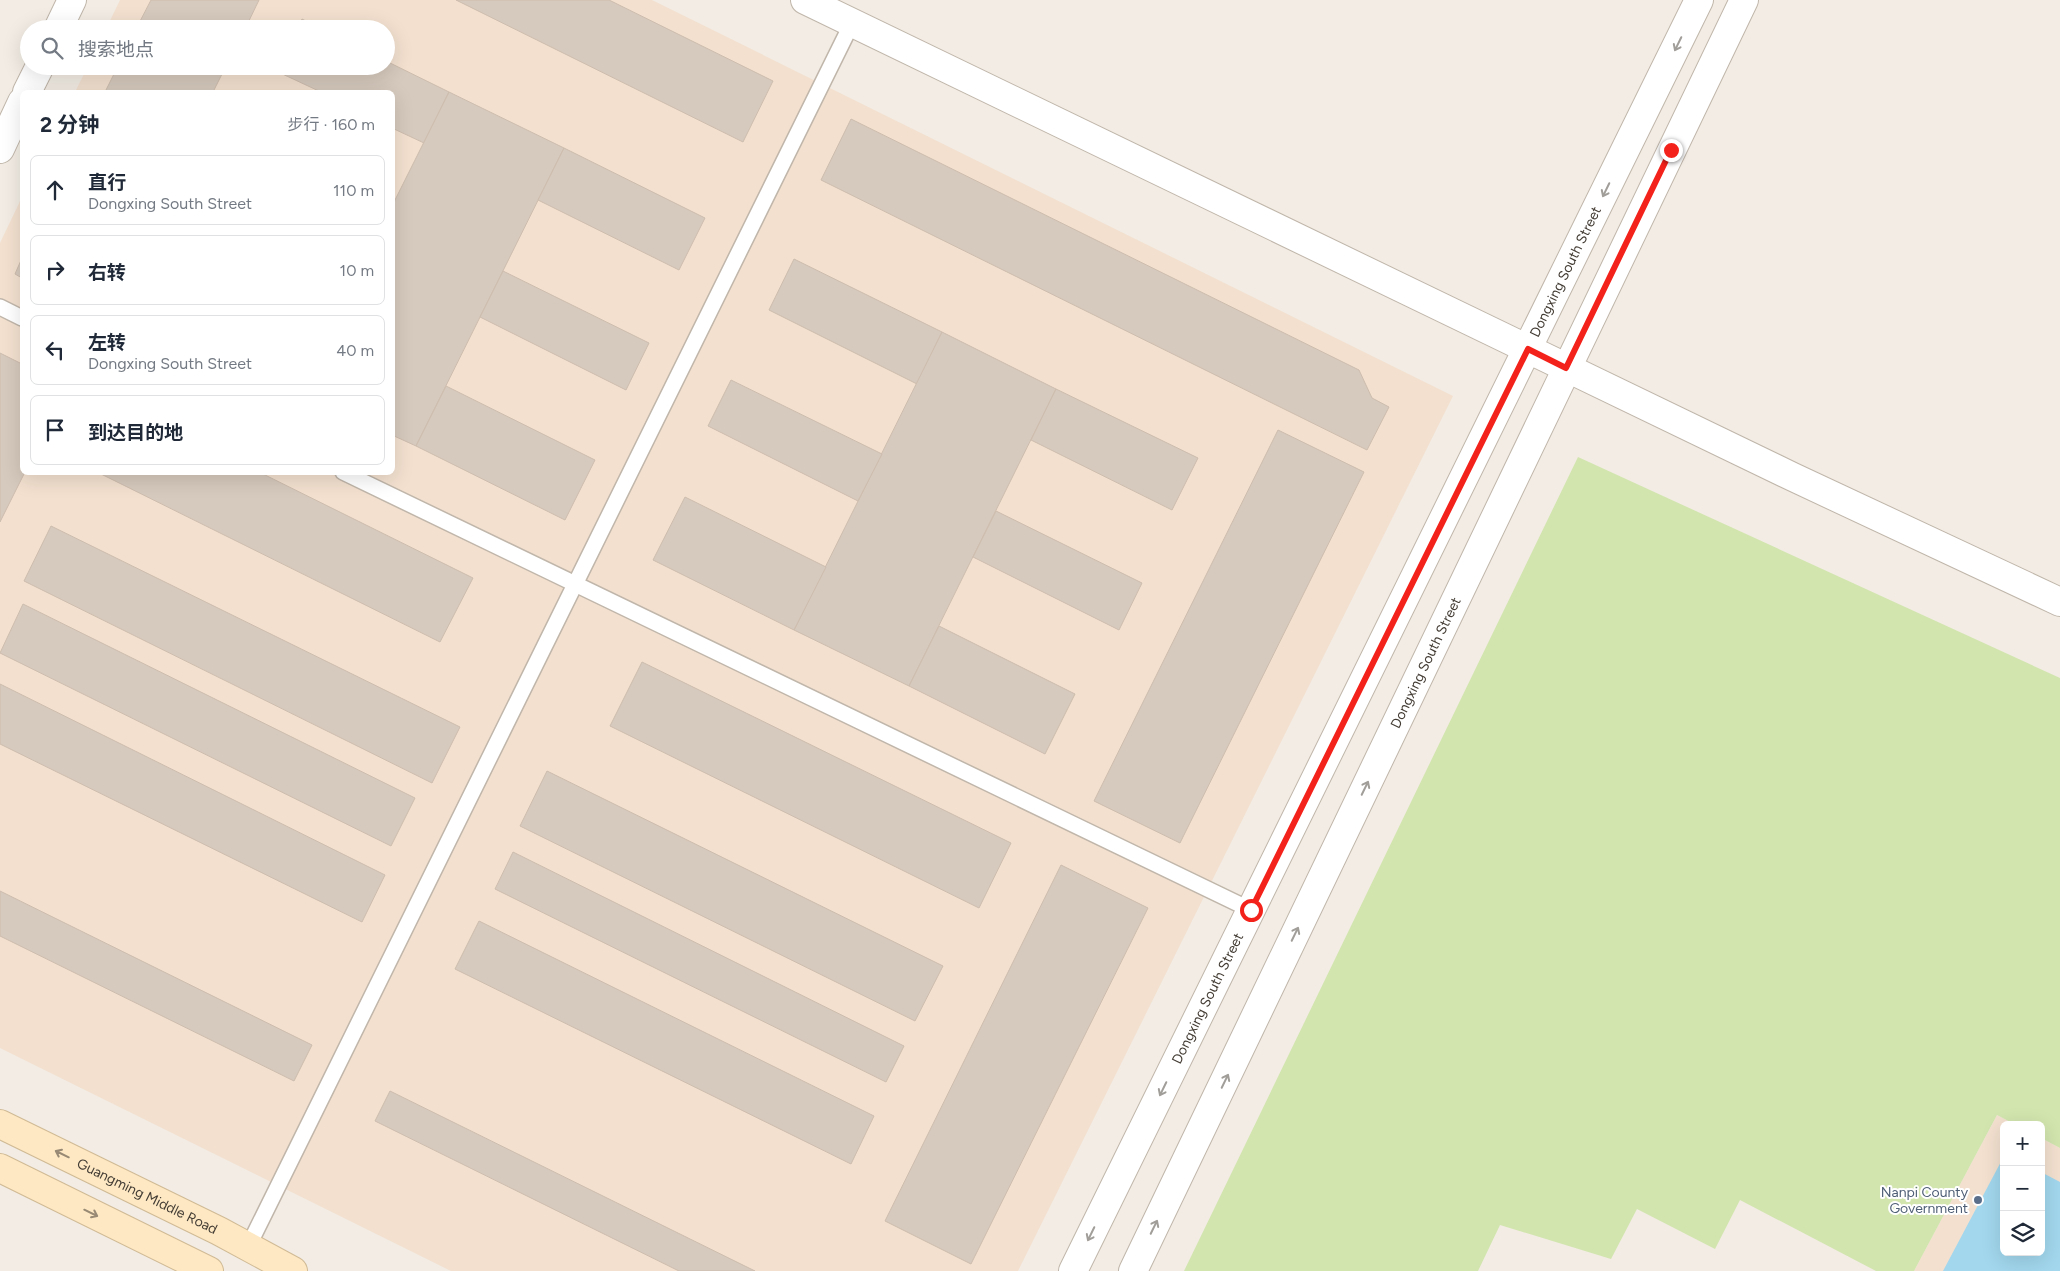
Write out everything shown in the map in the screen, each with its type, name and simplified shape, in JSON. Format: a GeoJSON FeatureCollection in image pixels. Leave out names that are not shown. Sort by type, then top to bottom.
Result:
{"type":"FeatureCollection","features":[{"type":"Feature","properties":{"kind":"main road","name":"Guangming Middle Road"},"geometry":{"type":"LineString","coordinates":[[0,1124],[293,1271]]}},
{"type":"Feature","properties":{"kind":"main road"},"geometry":{"type":"LineString","coordinates":[[0,1168],[209,1271]]}},
{"type":"Feature","properties":{"kind":"street"},"geometry":{"type":"LineString","coordinates":[[62,20],[72,0]]}},
{"type":"Feature","properties":{"kind":"street"},"geometry":{"type":"LineString","coordinates":[[805,0],[1566,368],[2060,602]]}},
{"type":"Feature","properties":{"kind":"street","name":"Dongxing South Street"},"geometry":{"type":"LineString","coordinates":[[1073,1271],[1699,0]]}},
{"type":"Feature","properties":{"kind":"street","name":"Dongxing South Street"},"geometry":{"type":"LineString","coordinates":[[1133,1271],[1744,0]]}},
{"type":"Feature","properties":{"kind":"street"},"geometry":{"type":"LineString","coordinates":[[28,90],[36,75]]}},
{"type":"Feature","properties":{"kind":"street"},"geometry":{"type":"LineString","coordinates":[[0,149],[20,106]]}},
{"type":"Feature","properties":{"kind":"lane"},"geometry":{"type":"LineString","coordinates":[[248,1247],[852,23]]}},
{"type":"Feature","properties":{"kind":"lane"},"geometry":{"type":"LineString","coordinates":[[0,307],[20,317]]}},
{"type":"Feature","properties":{"kind":"lane"},"geometry":{"type":"LineString","coordinates":[[349,475],[1251,910]]}},
{"type":"Feature","properties":{"kind":"shaded area"},"geometry":{"type":"Polygon","coordinates":[[[120,0],[652,0],[1453,396],[1018,1271],[451,1271],[0,1048],[0,243],[20,201],[20,475],[395,475],[395,90],[76,90],[84,75],[395,75],[395,20],[110,20],[120,0]]]}},
{"type":"Feature","properties":{"kind":"shaded area","name":"Nanpi County Government"},"geometry":{"type":"Polygon","coordinates":[[[1997,1115],[2008,1121],[2000,1121],[2000,1256],[2045,1256],[2045,1140],[2060,1148],[2060,1271],[1914,1271],[1997,1115]]]}},
{"type":"Feature","properties":{"kind":"green space"},"geometry":{"type":"Polygon","coordinates":[[[1578,457],[2060,678],[2060,1148],[2045,1140],[2045,1121],[2008,1121],[1997,1115],[1914,1271],[1876,1271],[1740,1200],[1715,1249],[1637,1209],[1611,1259],[1500,1225],[1478,1271],[1184,1271],[1578,457]]]}},
{"type":"Feature","properties":{"kind":"water"},"geometry":{"type":"Polygon","coordinates":[[[2000,1164],[2000,1256],[2045,1256],[2045,1174],[2060,1182],[2060,1271],[1943,1271],[2000,1164]]]}},
{"type":"Feature","properties":{"kind":"building"},"geometry":{"type":"Polygon","coordinates":[[[151,0],[259,0],[249,20],[141,20],[151,0]]]}},
{"type":"Feature","properties":{"kind":"building"},"geometry":{"type":"Polygon","coordinates":[[[456,0],[609,0],[773,81],[743,142],[456,0]]]}},
{"type":"Feature","properties":{"kind":"building"},"geometry":{"type":"Polygon","coordinates":[[[395,65],[449,92],[424,143],[395,129],[395,90],[317,90],[285,75],[395,75],[395,65]]]}},
{"type":"Feature","properties":{"kind":"building"},"geometry":{"type":"Polygon","coordinates":[[[114,75],[222,75],[214,90],[106,90],[114,75]]]}},
{"type":"Feature","properties":{"kind":"building"},"geometry":{"type":"Polygon","coordinates":[[[449,92],[564,148],[416,446],[395,436],[395,200],[449,92]]]}},
{"type":"Feature","properties":{"kind":"building"},"geometry":{"type":"Polygon","coordinates":[[[851,119],[1359,370],[1372,398],[1389,407],[1367,450],[821,180],[851,119]]]}},
{"type":"Feature","properties":{"kind":"building"},"geometry":{"type":"Polygon","coordinates":[[[564,148],[705,218],[679,270],[538,200],[564,148]]]}},
{"type":"Feature","properties":{"kind":"building"},"geometry":{"type":"Polygon","coordinates":[[[794,259],[942,332],[917,384],[769,310],[794,259]]]}},
{"type":"Feature","properties":{"kind":"building"},"geometry":{"type":"Polygon","coordinates":[[[20,263],[20,277],[15,274],[20,263]]]}},
{"type":"Feature","properties":{"kind":"building"},"geometry":{"type":"Polygon","coordinates":[[[503,271],[649,343],[626,390],[480,317],[503,271]]]}},
{"type":"Feature","properties":{"kind":"building"},"geometry":{"type":"Polygon","coordinates":[[[942,332],[1056,389],[909,686],[794,630],[942,332]]]}},
{"type":"Feature","properties":{"kind":"building"},"geometry":{"type":"Polygon","coordinates":[[[0,353],[20,363],[20,475],[24,475],[0,522],[0,353]]]}},
{"type":"Feature","properties":{"kind":"building"},"geometry":{"type":"Polygon","coordinates":[[[731,380],[882,454],[858,501],[708,426],[731,380]]]}},
{"type":"Feature","properties":{"kind":"building"},"geometry":{"type":"Polygon","coordinates":[[[446,386],[595,460],[565,520],[416,446],[446,386]]]}},
{"type":"Feature","properties":{"kind":"building"},"geometry":{"type":"Polygon","coordinates":[[[1056,389],[1198,458],[1172,510],[1031,440],[1056,389]]]}},
{"type":"Feature","properties":{"kind":"building"},"geometry":{"type":"Polygon","coordinates":[[[1278,430],[1364,472],[1180,843],[1094,801],[1278,430]]]}},
{"type":"Feature","properties":{"kind":"building"},"geometry":{"type":"Polygon","coordinates":[[[103,475],[265,475],[473,578],[440,642],[103,475]]]}},
{"type":"Feature","properties":{"kind":"building"},"geometry":{"type":"Polygon","coordinates":[[[685,497],[826,567],[794,630],[653,560],[685,497]]]}},
{"type":"Feature","properties":{"kind":"building"},"geometry":{"type":"Polygon","coordinates":[[[996,511],[1142,583],[1119,630],[973,557],[996,511]]]}},
{"type":"Feature","properties":{"kind":"building"},"geometry":{"type":"Polygon","coordinates":[[[51,526],[460,727],[432,783],[24,581],[51,526]]]}},
{"type":"Feature","properties":{"kind":"building"},"geometry":{"type":"Polygon","coordinates":[[[23,604],[415,798],[391,846],[0,653],[23,604]]]}},
{"type":"Feature","properties":{"kind":"building"},"geometry":{"type":"Polygon","coordinates":[[[939,626],[1075,694],[1045,754],[909,686],[939,626]]]}},
{"type":"Feature","properties":{"kind":"building"},"geometry":{"type":"Polygon","coordinates":[[[642,662],[1011,843],[979,908],[610,726],[642,662]]]}},
{"type":"Feature","properties":{"kind":"building"},"geometry":{"type":"Polygon","coordinates":[[[0,684],[385,875],[362,922],[0,744],[0,684]]]}},
{"type":"Feature","properties":{"kind":"building"},"geometry":{"type":"Polygon","coordinates":[[[547,771],[943,966],[915,1021],[520,826],[547,771]]]}},
{"type":"Feature","properties":{"kind":"building"},"geometry":{"type":"Polygon","coordinates":[[[513,852],[904,1046],[886,1082],[495,889],[513,852]]]}},
{"type":"Feature","properties":{"kind":"building"},"geometry":{"type":"Polygon","coordinates":[[[1061,865],[1148,908],[971,1264],[885,1221],[1061,865]]]}},
{"type":"Feature","properties":{"kind":"building"},"geometry":{"type":"Polygon","coordinates":[[[0,891],[312,1045],[294,1081],[0,936],[0,891]]]}},
{"type":"Feature","properties":{"kind":"building"},"geometry":{"type":"Polygon","coordinates":[[[479,921],[874,1116],[851,1164],[455,969],[479,921]]]}},
{"type":"Feature","properties":{"kind":"building"},"geometry":{"type":"Polygon","coordinates":[[[390,1091],[755,1271],[679,1271],[375,1121],[390,1091]]]}},
{"type":"Feature","properties":{"kind":"place","name":"Nanpi County Government"},"geometry":{"type":"Point","coordinates":[1978,1200]}},
{"type":"Feature","properties":{"kind":"route"},"geometry":{"type":"LineString","coordinates":[[1251,910],[1528,349],[1566,368],[1671,150]]}}]}
